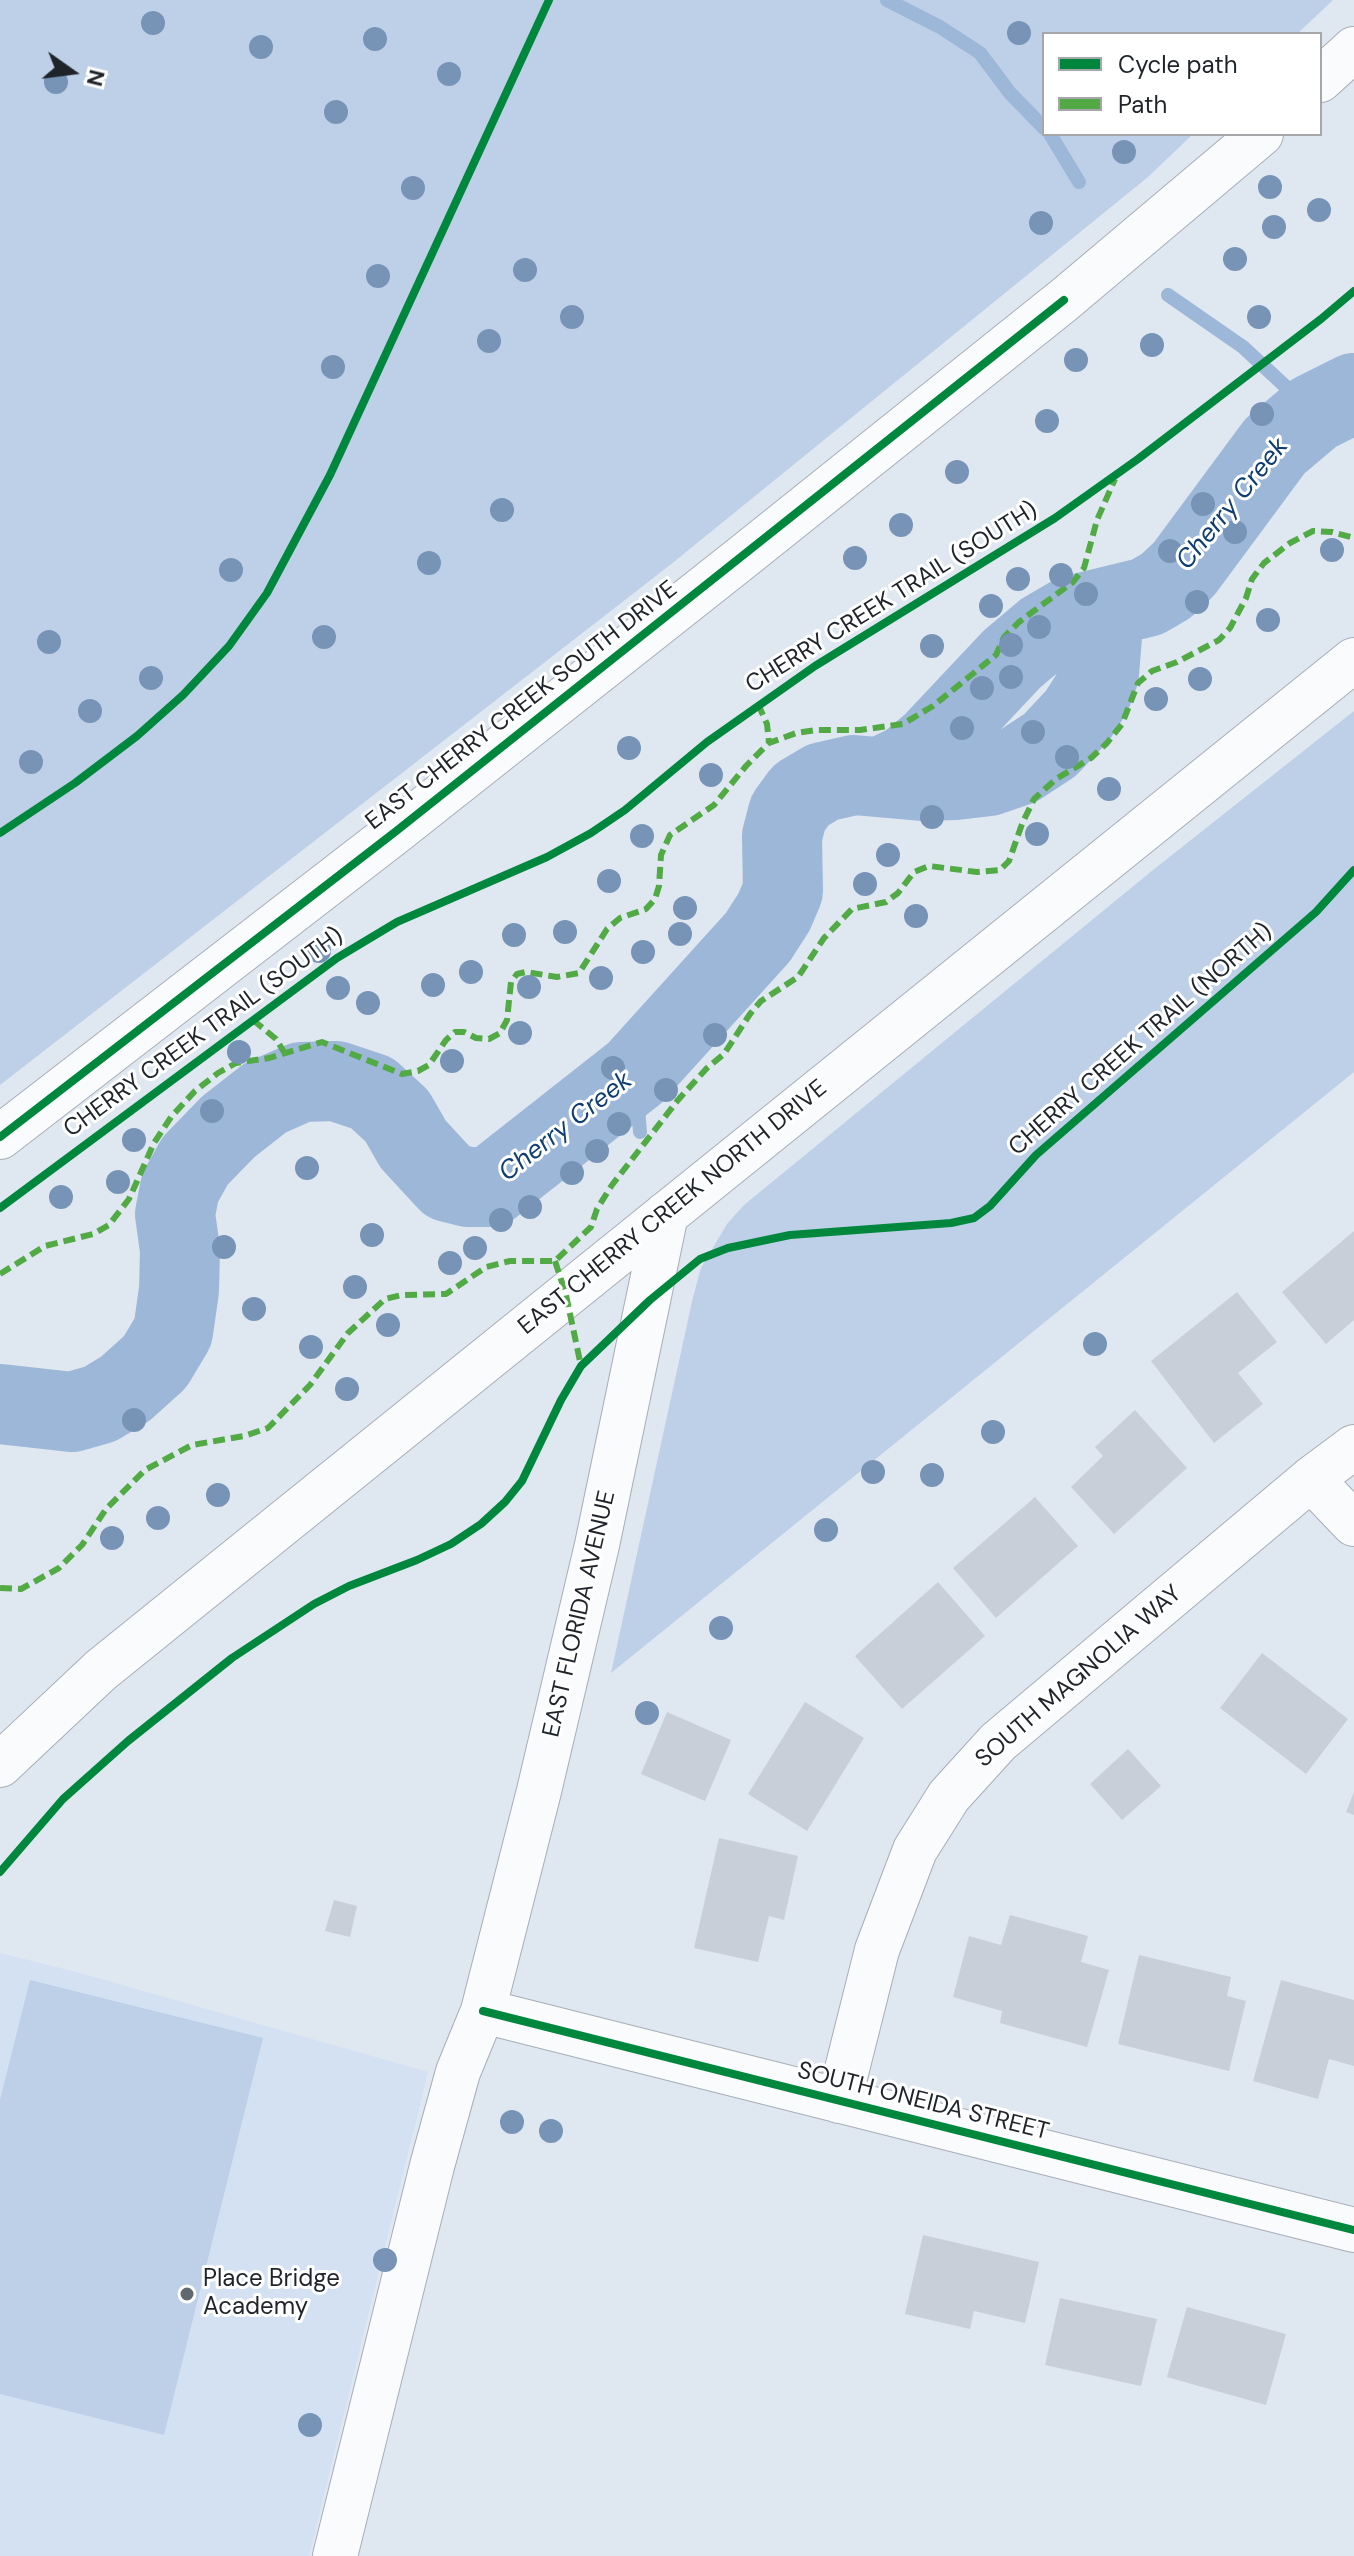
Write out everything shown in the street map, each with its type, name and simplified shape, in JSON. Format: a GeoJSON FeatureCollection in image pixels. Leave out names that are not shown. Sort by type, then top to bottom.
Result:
{"type":"FeatureCollection","features":[{"type":"Feature","properties":{"kind":"street"},"geometry":{"type":"LineString","coordinates":[[1322,78],[1354,49]]}},
{"type":"Feature","properties":{"kind":"street","name":"EAST CHERRY CREEK SOUTH DRIVE"},"geometry":{"type":"LineString","coordinates":[[0,1137],[432,802],[1064,300],[1259,136]]}},
{"type":"Feature","properties":{"kind":"street","name":"EAST CHERRY CREEK NORTH DRIVE"},"geometry":{"type":"LineString","coordinates":[[0,1765],[101,1670],[1354,660]]}},
{"type":"Feature","properties":{"kind":"street","name":"EAST FLORIDA AVENUE"},"geometry":{"type":"LineString","coordinates":[[335,2556],[432,2166],[458,2072],[483,2011],[597,1545],[666,1214]]}},
{"type":"Feature","properties":{"kind":"street","name":"SOUTH MAGNOLIA WAY"},"geometry":{"type":"LineString","coordinates":[[839,2101],[877,1950],[915,1850],[949,1796],[998,1742],[1311,1479],[1354,1447]]}},
{"type":"Feature","properties":{"kind":"street"},"geometry":{"type":"LineString","coordinates":[[1311,1479],[1354,1524]]}},
{"type":"Feature","properties":{"kind":"street","name":"SOUTH ONEIDA STREET"},"geometry":{"type":"LineString","coordinates":[[483,2011],[1354,2230]]}},
{"type":"Feature","properties":{"kind":"shaded area"},"geometry":{"type":"Polygon","coordinates":[[[0,0],[1333,0],[1299,32],[1042,32],[1042,136],[1191,136],[1148,177],[670,565],[0,1085],[0,0]]]}},
{"type":"Feature","properties":{"kind":"shaded area"},"geometry":{"type":"Polygon","coordinates":[[[1354,711],[1354,1072],[611,1673],[693,1297],[701,1268],[727,1224],[744,1205],[1153,870],[1354,711]]]}},
{"type":"Feature","properties":{"kind":"shaded area","name":"Place Bridge Academy"},"geometry":{"type":"Polygon","coordinates":[[[0,1953],[428,2072],[309,2556],[0,2556],[0,1953]]]}},
{"type":"Feature","properties":{"kind":"shaded area"},"geometry":{"type":"Polygon","coordinates":[[[30,1980],[263,2038],[164,2435],[0,2394],[0,2100],[30,1980]]]}},
{"type":"Feature","properties":{"kind":"building"},"geometry":{"type":"Polygon","coordinates":[[[1354,1231],[1354,1320],[1326,1344],[1282,1292],[1354,1231]]]}},
{"type":"Feature","properties":{"kind":"building"},"geometry":{"type":"Polygon","coordinates":[[[1237,1292],[1277,1342],[1238,1373],[1263,1404],[1214,1443],[1151,1361],[1237,1292]]]}},
{"type":"Feature","properties":{"kind":"building"},"geometry":{"type":"Polygon","coordinates":[[[1135,1410],[1187,1468],[1114,1534],[1071,1487],[1103,1456],[1095,1447],[1135,1410]]]}},
{"type":"Feature","properties":{"kind":"building"},"geometry":{"type":"Polygon","coordinates":[[[1035,1497],[1078,1546],[996,1618],[953,1568],[1035,1497]]]}},
{"type":"Feature","properties":{"kind":"building"},"geometry":{"type":"Polygon","coordinates":[[[938,1582],[985,1636],[902,1709],[855,1656],[938,1582]]]}},
{"type":"Feature","properties":{"kind":"building"},"geometry":{"type":"Polygon","coordinates":[[[1262,1653],[1348,1719],[1306,1774],[1220,1708],[1262,1653]]]}},
{"type":"Feature","properties":{"kind":"building"},"geometry":{"type":"Polygon","coordinates":[[[805,1702],[864,1738],[807,1831],[748,1794],[805,1702]]]}},
{"type":"Feature","properties":{"kind":"building"},"geometry":{"type":"Polygon","coordinates":[[[667,1712],[731,1740],[705,1801],[641,1774],[667,1712]]]}},
{"type":"Feature","properties":{"kind":"building"},"geometry":{"type":"Polygon","coordinates":[[[1128,1749],[1161,1786],[1122,1820],[1090,1784],[1128,1749]]]}},
{"type":"Feature","properties":{"kind":"building"},"geometry":{"type":"Polygon","coordinates":[[[1354,1792],[1354,1815],[1346,1812],[1354,1792]]]}},
{"type":"Feature","properties":{"kind":"building"},"geometry":{"type":"Polygon","coordinates":[[[719,1838],[798,1856],[784,1920],[769,1916],[758,1962],[694,1948],[719,1838]]]}},
{"type":"Feature","properties":{"kind":"building"},"geometry":{"type":"Polygon","coordinates":[[[334,1900],[357,1906],[350,1937],[325,1931],[334,1900]]]}},
{"type":"Feature","properties":{"kind":"building"},"geometry":{"type":"Polygon","coordinates":[[[1010,1915],[1088,1936],[1081,1962],[1109,1970],[1087,2047],[1000,2023],[1002,2011],[953,1997],[969,1936],[1001,1945],[1010,1915]]]}},
{"type":"Feature","properties":{"kind":"building"},"geometry":{"type":"Polygon","coordinates":[[[1139,1955],[1231,1977],[1227,1996],[1246,2001],[1229,2071],[1118,2044],[1139,1955]]]}},
{"type":"Feature","properties":{"kind":"building"},"geometry":{"type":"Polygon","coordinates":[[[1281,1980],[1354,2000],[1354,2066],[1329,2059],[1318,2099],[1253,2081],[1281,1980]]]}},
{"type":"Feature","properties":{"kind":"building"},"geometry":{"type":"Polygon","coordinates":[[[923,2235],[1039,2262],[1025,2323],[974,2311],[970,2329],[905,2314],[923,2235]]]}},
{"type":"Feature","properties":{"kind":"building"},"geometry":{"type":"Polygon","coordinates":[[[1060,2298],[1157,2319],[1141,2386],[1045,2365],[1060,2298]]]}},
{"type":"Feature","properties":{"kind":"building"},"geometry":{"type":"Polygon","coordinates":[[[1187,2307],[1286,2334],[1266,2405],[1167,2377],[1187,2307]]]}},
{"type":"Feature","properties":{"kind":"waterway"},"geometry":{"type":"LineString","coordinates":[[887,0],[940,27],[980,53],[1010,93],[1042,126]]}},
{"type":"Feature","properties":{"kind":"waterway"},"geometry":{"type":"LineString","coordinates":[[1051,136],[1079,182]]}},
{"type":"Feature","properties":{"kind":"waterway"},"geometry":{"type":"LineString","coordinates":[[1168,295],[1243,347],[1314,413]]}},
{"type":"Feature","properties":{"kind":"waterway","name":"Cherry Creek"},"geometry":{"type":"LineString","coordinates":[[883,776],[908,764],[932,744],[1012,659],[1044,632],[1073,615],[1147,597],[1166,586],[1184,569],[1275,446],[1314,413],[1354,393]]}},
{"type":"Feature","properties":{"kind":"waterway","name":"Cherry Creek"},"geometry":{"type":"LineString","coordinates":[[0,1404],[72,1412],[100,1404],[125,1389],[155,1362],[173,1332],[179,1290],[180,1250],[175,1214],[180,1188],[195,1161],[228,1127],[265,1098],[301,1082],[336,1081],[372,1093],[397,1116],[413,1144],[448,1182],[468,1187],[490,1187],[635,1073],[758,937],[783,891],[782,836],[788,813],[801,795],[823,782],[854,775],[922,781],[955,780],[989,776],[1018,766],[1050,745],[1078,715],[1092,693],[1099,674],[1103,624],[1108,607]]}},
{"type":"Feature","properties":{"kind":"waterway"},"geometry":{"type":"LineString","coordinates":[[635,1073],[640,1132]]}},
{"type":"Feature","properties":{"kind":"marked path"},"geometry":{"type":"LineString","coordinates":[[0,1274],[45,1246],[93,1234],[109,1225],[129,1199],[154,1143],[171,1117],[195,1091],[236,1063],[269,1058],[322,1042],[402,1074],[429,1065],[455,1032],[489,1039],[500,1033],[507,1020],[511,982],[517,974],[526,972],[557,977],[579,973],[607,929],[620,918],[646,909],[655,899],[661,855],[670,835],[714,805],[769,743],[796,733],[816,730],[860,730],[903,724],[933,706],[996,655],[1004,637],[1019,622],[1073,582],[1084,568],[1097,520],[1115,479]]}},
{"type":"Feature","properties":{"kind":"marked path"},"geometry":{"type":"LineString","coordinates":[[0,1588],[21,1589],[59,1568],[82,1545],[106,1509],[145,1470],[192,1445],[244,1436],[268,1428],[310,1385],[348,1333],[385,1299],[402,1295],[446,1294],[486,1267],[510,1261],[555,1261],[591,1227],[597,1209],[612,1185],[678,1100],[724,1054],[750,1014],[761,1001],[798,977],[824,938],[852,909],[886,902],[898,893],[914,872],[929,866],[977,872],[1000,870],[1009,861],[1034,799],[1056,779],[1091,758],[1107,743],[1122,724],[1138,683],[1152,671],[1219,640],[1230,628],[1252,579],[1264,563],[1290,543],[1313,531],[1354,538]]}},
{"type":"Feature","properties":{"kind":"marked path"},"geometry":{"type":"LineString","coordinates":[[758,704],[767,724],[769,743]]}},
{"type":"Feature","properties":{"kind":"marked path"},"geometry":{"type":"LineString","coordinates":[[253,1020],[276,1039],[284,1052]]}},
{"type":"Feature","properties":{"kind":"marked path"},"geometry":{"type":"LineString","coordinates":[[555,1261],[566,1295],[581,1366]]}},
{"type":"Feature","properties":{"kind":"cycle path"},"geometry":{"type":"LineString","coordinates":[[0,833],[75,783],[137,736],[183,695],[229,646],[267,593],[330,475],[549,0]]}},
{"type":"Feature","properties":{"kind":"cycle path","name":"CHERRY CREEK TRAIL (SOUTH)"},"geometry":{"type":"LineString","coordinates":[[0,1208],[337,958],[397,922],[547,857],[625,810],[707,742],[815,666],[1055,518],[1138,459],[1354,291]]}},
{"type":"Feature","properties":{"kind":"cycle path"},"geometry":{"type":"LineString","coordinates":[[0,1137],[395,832],[1064,300]]}},
{"type":"Feature","properties":{"kind":"cycle path","name":"CHERRY CREEK TRAIL (NORTH)"},"geometry":{"type":"LineString","coordinates":[[0,1872],[63,1799],[128,1741],[232,1658],[314,1604],[349,1586],[451,1544],[481,1524],[522,1481],[581,1366],[650,1300],[700,1259],[728,1248],[790,1235],[951,1223],[974,1218],[990,1206],[1036,1155],[1316,912],[1354,870]]}},
{"type":"Feature","properties":{"kind":"cycle path"},"geometry":{"type":"LineString","coordinates":[[483,2011],[1354,2230]]}},
{"type":"Feature","properties":{"kind":"place","name":"Place Bridge Academy"},"geometry":{"type":"Point","coordinates":[187,2294]}}]}
